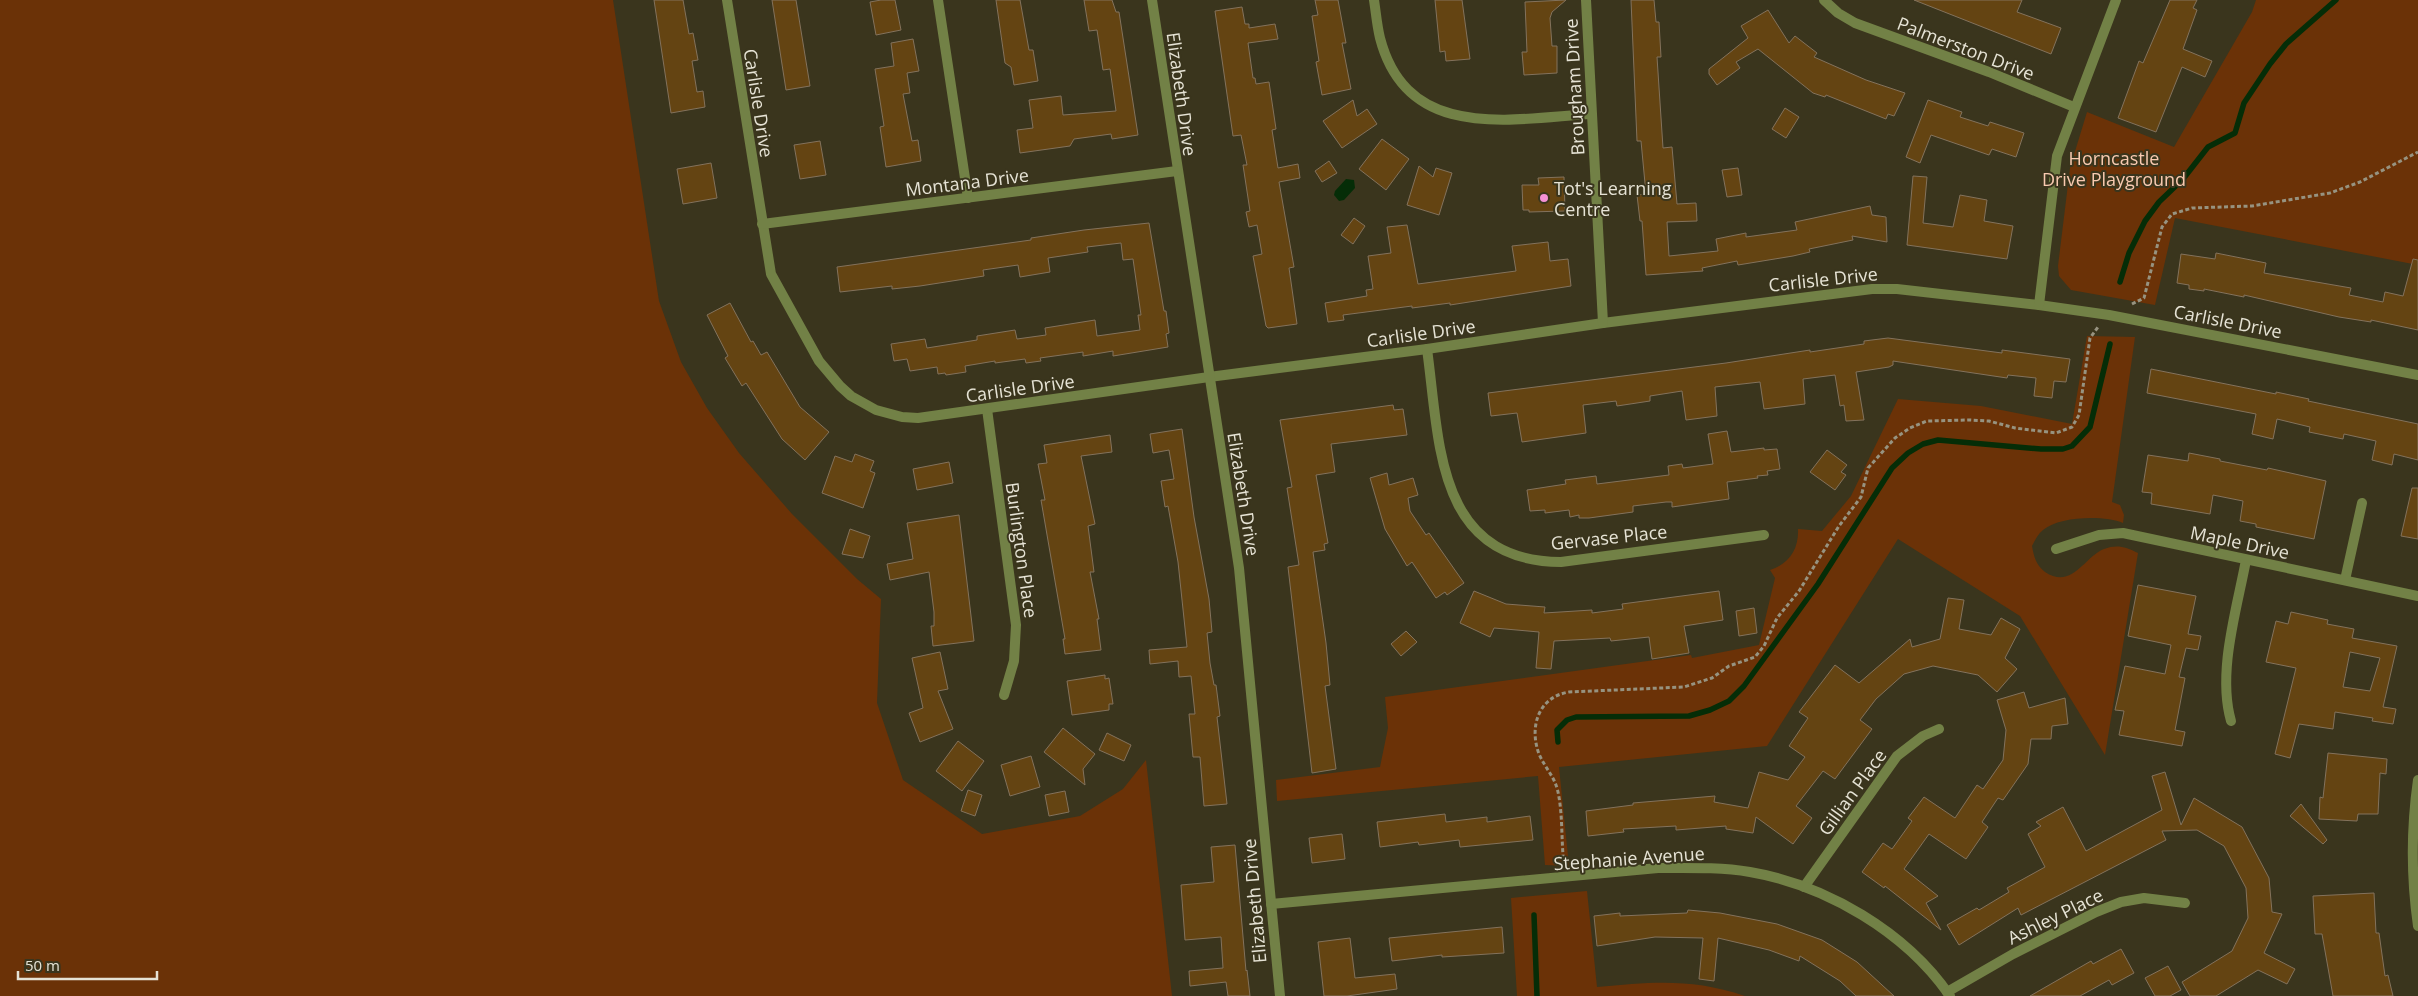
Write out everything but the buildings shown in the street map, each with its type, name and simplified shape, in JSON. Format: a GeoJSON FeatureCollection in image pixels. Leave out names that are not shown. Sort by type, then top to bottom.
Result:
{"type":"FeatureCollection","features":[{"type":"Feature","properties":{"kind":"street","name":"Carlisle Drive"},"geometry":{"type":"LineString","coordinates":[[727,0],[767,260],[778,289],[819,361],[851,396],[876,410],[902,417],[918,418],[987,409],[1603,323],[1872,289],[1897,289],[2109,315],[2418,375]]}},
{"type":"Feature","properties":{"kind":"street"},"geometry":{"type":"LineString","coordinates":[[938,0],[968,198]]}},
{"type":"Feature","properties":{"kind":"street","name":"Elizabeth Drive"},"geometry":{"type":"LineString","coordinates":[[1152,0],[1239,568],[1280,996]]}},
{"type":"Feature","properties":{"kind":"street"},"geometry":{"type":"LineString","coordinates":[[1374,0],[1380,39],[1393,69],[1406,87],[1432,107],[1461,118],[1480,120],[1591,114]]}},
{"type":"Feature","properties":{"kind":"street","name":"Brougham Drive"},"geometry":{"type":"LineString","coordinates":[[1586,0],[1603,323]]}},
{"type":"Feature","properties":{"kind":"street","name":"Palmerston Drive"},"geometry":{"type":"LineString","coordinates":[[1824,0],[1838,13],[1855,23],[1989,72],[2074,107]]}},
{"type":"Feature","properties":{"kind":"street"},"geometry":{"type":"LineString","coordinates":[[2039,305],[2058,156],[2074,107],[2116,0]]}},
{"type":"Feature","properties":{"kind":"street","name":"Montana Drive"},"geometry":{"type":"LineString","coordinates":[[762,224],[1177,171]]}},
{"type":"Feature","properties":{"kind":"street","name":"Gervase Place"},"geometry":{"type":"LineString","coordinates":[[1427,349],[1444,470],[1450,490],[1468,520],[1484,536],[1504,549],[1537,560],[1561,562],[1764,536]]}},
{"type":"Feature","properties":{"kind":"street","name":"Burlington Place"},"geometry":{"type":"LineString","coordinates":[[987,409],[1016,625],[1014,661],[1004,695]]}},
{"type":"Feature","properties":{"kind":"street"},"geometry":{"type":"LineString","coordinates":[[2346,580],[2362,503]]}},
{"type":"Feature","properties":{"kind":"street","name":"Maple Drive"},"geometry":{"type":"LineString","coordinates":[[2056,549],[2099,535],[2123,533],[2418,596]]}},
{"type":"Feature","properties":{"kind":"street"},"geometry":{"type":"LineString","coordinates":[[2231,721],[2225,694],[2226,668],[2246,560]]}},
{"type":"Feature","properties":{"kind":"street","name":"Gillian Place"},"geometry":{"type":"LineString","coordinates":[[1804,887],[1897,756],[1923,736],[1939,729]]}},
{"type":"Feature","properties":{"kind":"street"},"geometry":{"type":"LineString","coordinates":[[2418,780],[2413,833],[2414,893],[2418,926]]}},
{"type":"Feature","properties":{"kind":"street","name":"Stephanie Avenue"},"geometry":{"type":"LineString","coordinates":[[1271,904],[1658,868],[1750,872],[1804,887],[1859,914],[1884,930],[1916,958],[1949,994]]}},
{"type":"Feature","properties":{"kind":"street","name":"Ashley Place"},"geometry":{"type":"LineString","coordinates":[[1949,994],[2013,954],[2096,912],[2121,902],[2144,898],[2185,903]]}},
{"type":"Feature","properties":{"kind":"path"},"geometry":{"type":"LineString","coordinates":[[1565,878],[1559,795],[1554,779],[1538,752],[1536,738],[1537,716],[1543,705],[1554,696],[1569,692],[1684,687],[1712,678],[1729,666],[1755,658],[1764,646],[1777,618],[1799,592],[1839,526],[1861,497],[1868,468],[1895,438],[1910,428],[1927,421],[1989,421],[2015,428],[2056,433],[2072,427],[2080,410],[2090,338],[2109,315],[2144,298],[2162,227],[2168,217],[2177,211],[2192,208],[2252,206],[2312,197],[2360,182],[2418,152]]}},
{"type":"Feature","properties":{"kind":"green space"},"geometry":{"type":"Polygon","coordinates":[[[0,0],[613,0],[659,301],[681,362],[707,408],[739,453],[792,514],[857,579],[881,599],[877,703],[903,780],[982,834],[1080,816],[1123,789],[1146,760],[1172,996],[0,996],[0,0]]]}},
{"type":"Feature","properties":{"kind":"green space","name":"Horncastle Drive Playground"},"geometry":{"type":"Polygon","coordinates":[[[2256,0],[2418,0],[2418,265],[2175,218],[2155,305],[2071,290],[2059,276],[2058,266],[2070,168],[2087,112],[2174,147],[2252,12],[2256,0]]]}},
{"type":"Feature","properties":{"kind":"green space"},"geometry":{"type":"Polygon","coordinates":[[[2087,336],[2135,337],[2112,502],[2120,505],[2124,515],[2123,523],[2115,520],[2094,518],[2060,522],[2050,525],[2043,530],[2032,546],[2039,567],[2054,577],[2070,575],[2097,553],[2109,547],[2121,547],[2138,553],[2105,755],[2020,616],[1898,539],[1767,746],[1559,767],[1569,866],[1545,865],[1538,776],[1277,801],[1276,780],[1380,767],[1388,728],[1385,697],[1691,655],[1692,658],[1759,645],[1775,578],[1770,570],[1783,564],[1792,555],[1797,543],[1798,529],[1822,531],[1851,496],[1898,399],[1981,406],[2072,424],[2087,336]]]}},
{"type":"Feature","properties":{"kind":"green space"},"geometry":{"type":"Polygon","coordinates":[[[1587,891],[1597,987],[1654,983],[1689,984],[1726,990],[1745,996],[1517,996],[1511,898],[1587,891]]]}},
{"type":"Feature","properties":{"kind":"shaded area"},"geometry":{"type":"Polygon","coordinates":[[[1346,179],[1354,180],[1355,188],[1344,200],[1339,201],[1334,195],[1335,191],[1346,179]]]}},
{"type":"Feature","properties":{"kind":"waterway"},"geometry":{"type":"LineString","coordinates":[[2120,282],[2129,253],[2145,221],[2159,202],[2183,179],[2208,147],[2235,133],[2244,103],[2270,64],[2286,44],[2336,0]]}},
{"type":"Feature","properties":{"kind":"waterway"},"geometry":{"type":"LineString","coordinates":[[1558,742],[1557,730],[1567,720],[1576,717],[1689,716],[1710,710],[1729,701],[1744,686],[1818,584],[1892,468],[1908,453],[1923,444],[1938,440],[2041,449],[2063,449],[2072,446],[2090,427],[2110,344]]}},
{"type":"Feature","properties":{"kind":"waterway"},"geometry":{"type":"LineString","coordinates":[[1534,915],[1537,996]]}},
{"type":"Feature","properties":{"kind":"place","name":"Tot's Learning Centre"},"geometry":{"type":"Point","coordinates":[1544,198]}}]}
